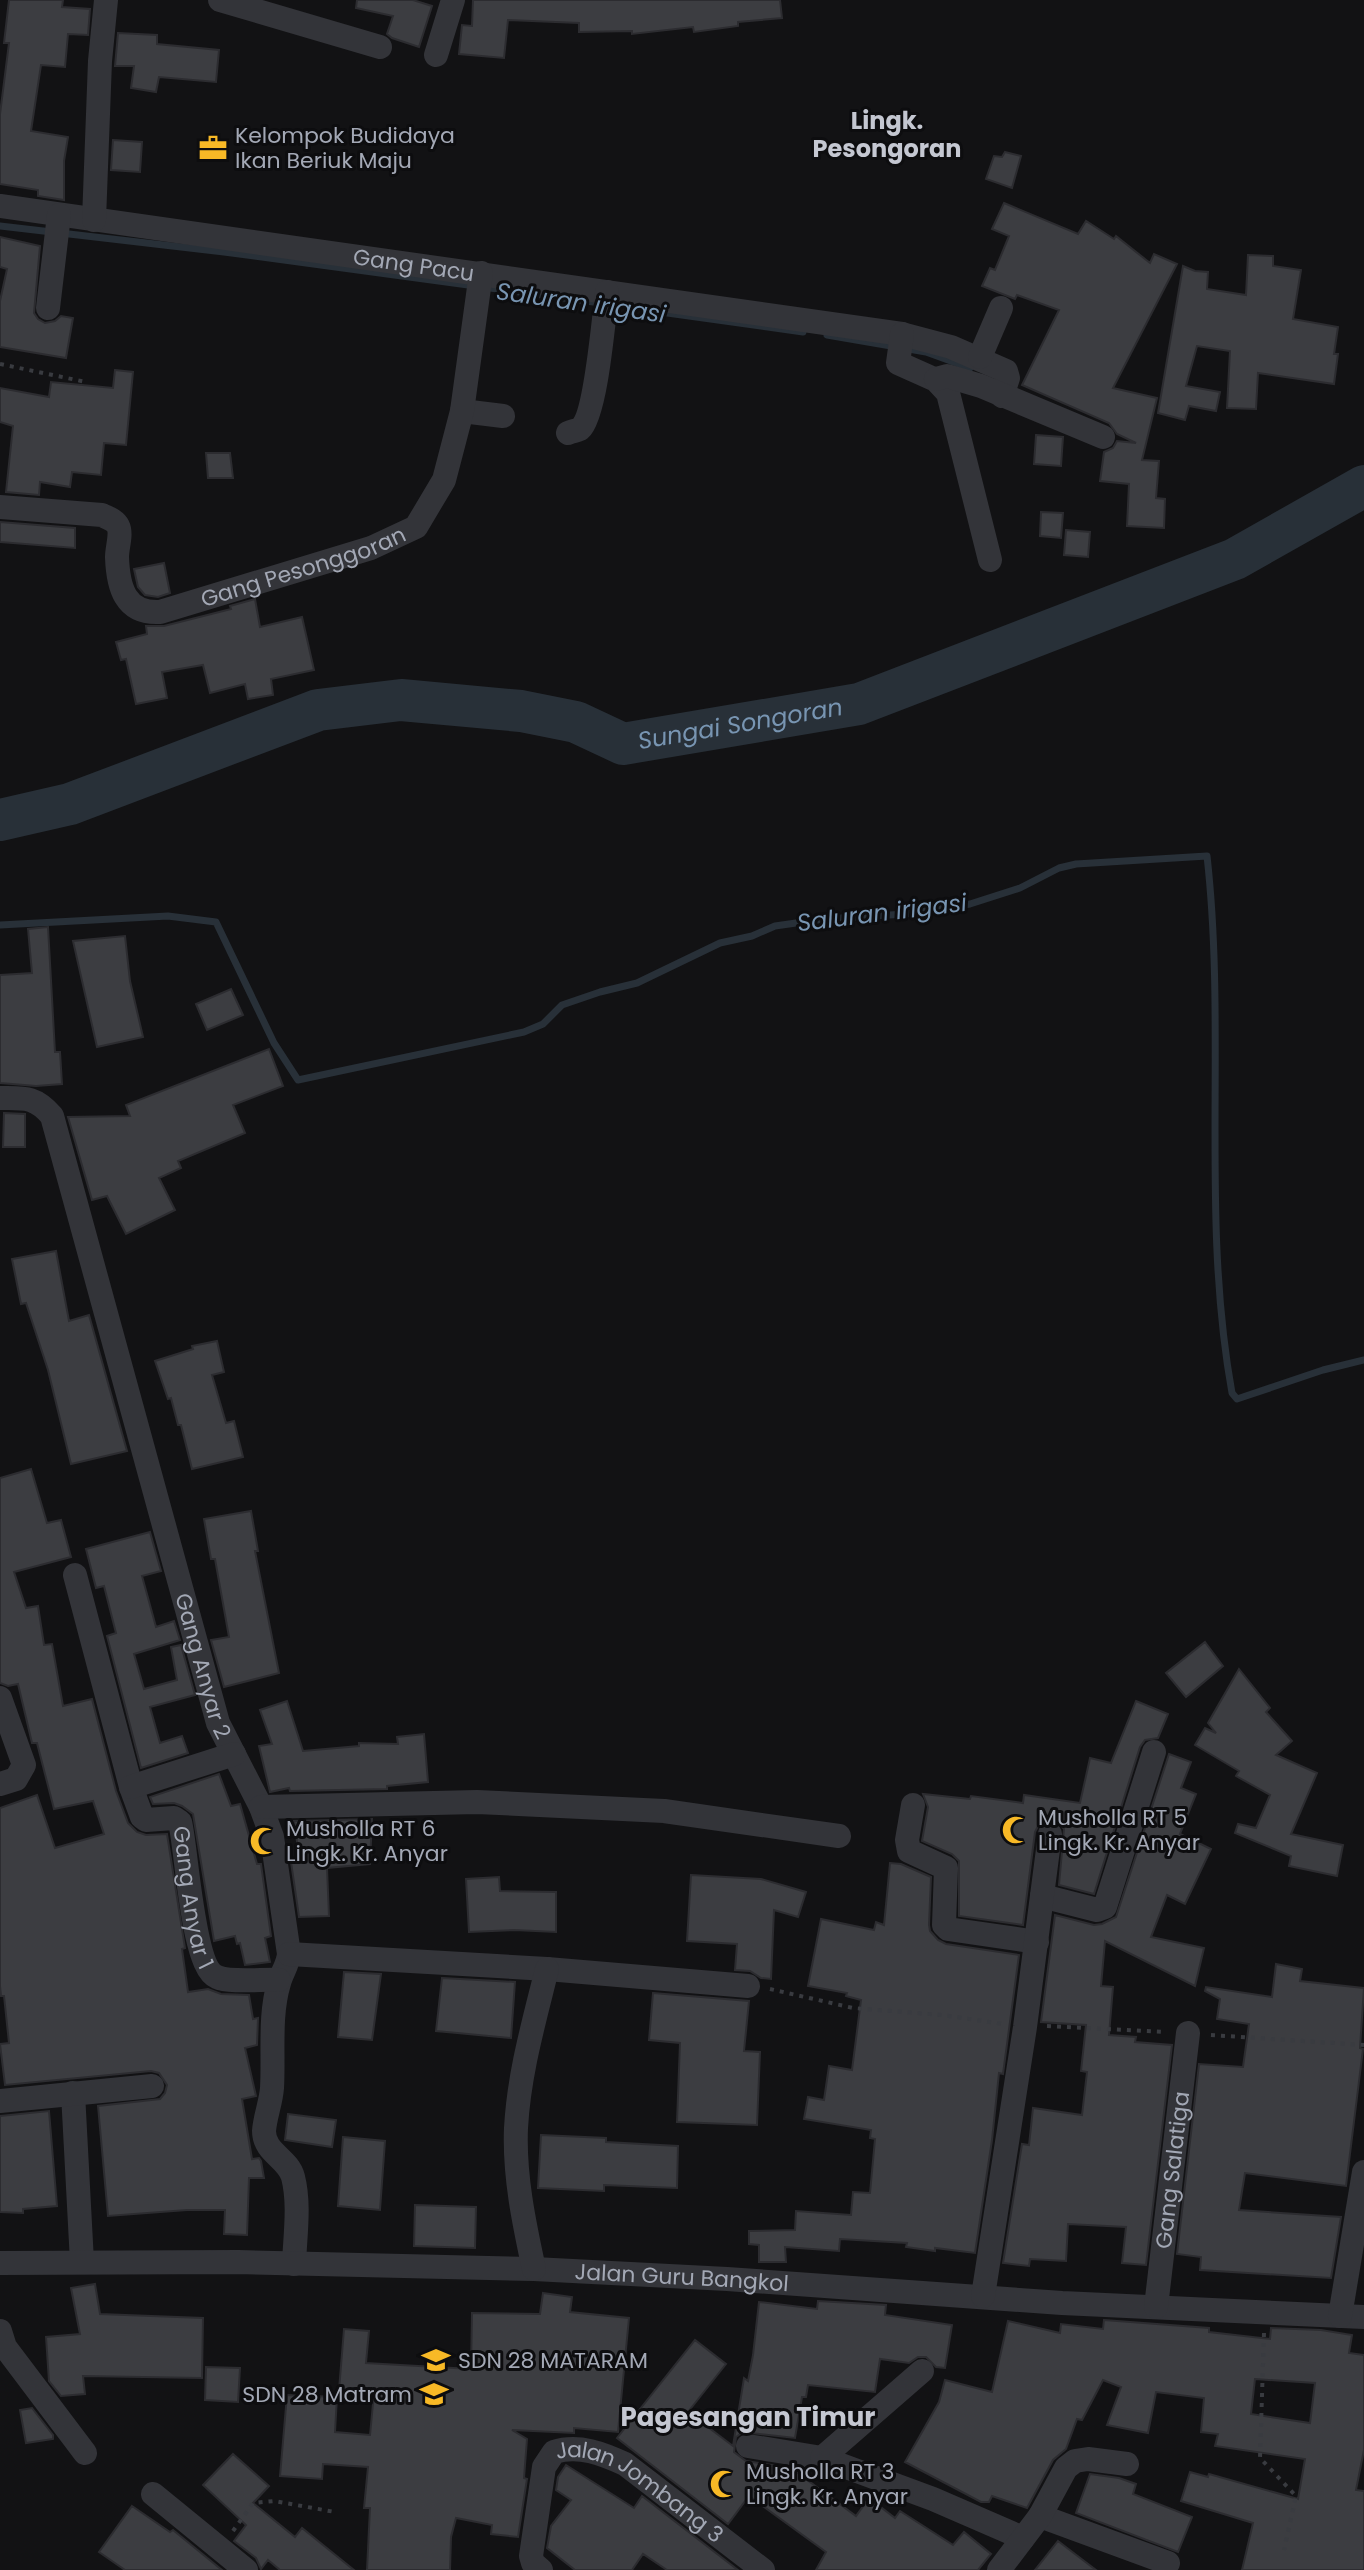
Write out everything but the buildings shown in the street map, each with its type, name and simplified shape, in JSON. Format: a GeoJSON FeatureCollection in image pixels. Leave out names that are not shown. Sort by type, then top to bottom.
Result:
{"type":"FeatureCollection","features":[{"type":"Feature","properties":{"kind":"street"},"geometry":{"type":"LineString","coordinates":[[94,220],[100,61],[106,0]]}},
{"type":"Feature","properties":{"kind":"street"},"geometry":{"type":"LineString","coordinates":[[220,0],[380,47]]}},
{"type":"Feature","properties":{"kind":"street"},"geometry":{"type":"LineString","coordinates":[[436,55],[453,0]]}},
{"type":"Feature","properties":{"kind":"street","name":"Gang Pacu"},"geometry":{"type":"LineString","coordinates":[[0,206],[58,227],[94,220],[479,285],[900,343],[951,347],[980,357],[1006,371],[1005,388]]}},
{"type":"Feature","properties":{"kind":"street"},"geometry":{"type":"LineString","coordinates":[[48,308],[58,227]]}},
{"type":"Feature","properties":{"kind":"street","name":"Gang Pesonggoran"},"geometry":{"type":"LineString","coordinates":[[0,507],[102,515],[116,522],[119,528],[117,556],[121,586],[129,603],[138,610],[160,612],[371,548],[416,527],[444,480],[462,411],[479,285]]}},
{"type":"Feature","properties":{"kind":"street"},"geometry":{"type":"LineString","coordinates":[[568,433],[580,429],[590,408],[606,302]]}},
{"type":"Feature","properties":{"kind":"street"},"geometry":{"type":"LineString","coordinates":[[980,357],[1001,308]]}},
{"type":"Feature","properties":{"kind":"street"},"geometry":{"type":"LineString","coordinates":[[900,343],[898,363],[936,379],[948,393],[990,560]]}},
{"type":"Feature","properties":{"kind":"street"},"geometry":{"type":"LineString","coordinates":[[936,379],[947,376],[1005,388],[1103,437]]}},
{"type":"Feature","properties":{"kind":"street"},"geometry":{"type":"LineString","coordinates":[[462,411],[503,416]]}},
{"type":"Feature","properties":{"kind":"street","name":"Gang Anyar 2"},"geometry":{"type":"LineString","coordinates":[[0,1098],[31,1099],[41,1103],[52,1116],[218,1723],[261,1807],[272,1837],[289,1954],[287,1969],[279,1980],[271,2095],[264,2129],[273,2154],[288,2166],[295,2191],[294,2264]]}},
{"type":"Feature","properties":{"kind":"street"},"geometry":{"type":"LineString","coordinates":[[75,1575],[131,1787],[234,1754]]}},
{"type":"Feature","properties":{"kind":"street"},"geometry":{"type":"LineString","coordinates":[[0,1698],[24,1765],[16,1779],[0,1784]]}},
{"type":"Feature","properties":{"kind":"street"},"geometry":{"type":"LineString","coordinates":[[1042,1896],[1097,1910],[1105,1907],[1154,1752]]}},
{"type":"Feature","properties":{"kind":"street","name":"Gang Anyar 1"},"geometry":{"type":"LineString","coordinates":[[131,1787],[142,1817],[146,1820],[174,1818],[180,1822],[191,1906],[206,1968],[218,1978],[279,1980]]}},
{"type":"Feature","properties":{"kind":"street"},"geometry":{"type":"LineString","coordinates":[[261,1807],[477,1802],[664,1811],[839,1836]]}},
{"type":"Feature","properties":{"kind":"street"},"geometry":{"type":"LineString","coordinates":[[913,1805],[907,1840],[909,1851],[946,1868],[944,1925],[954,1931],[1037,1942]]}},
{"type":"Feature","properties":{"kind":"street"},"geometry":{"type":"LineString","coordinates":[[983,2296],[1025,2027],[1050,1834]]}},
{"type":"Feature","properties":{"kind":"street"},"geometry":{"type":"LineString","coordinates":[[289,1954],[547,1969],[748,1986]]}},
{"type":"Feature","properties":{"kind":"street"},"geometry":{"type":"LineString","coordinates":[[534,2269],[523,2214],[516,2130],[522,2068],[547,1969]]}},
{"type":"Feature","properties":{"kind":"street","name":"Gang Salatiga"},"geometry":{"type":"LineString","coordinates":[[1156,2307],[1188,2033]]}},
{"type":"Feature","properties":{"kind":"street"},"geometry":{"type":"LineString","coordinates":[[0,2101],[152,2086]]}},
{"type":"Feature","properties":{"kind":"street"},"geometry":{"type":"LineString","coordinates":[[73,2093],[82,2262]]}},
{"type":"Feature","properties":{"kind":"street"},"geometry":{"type":"LineString","coordinates":[[1352,2316],[1364,2172]]}},
{"type":"Feature","properties":{"kind":"street","name":"Jalan Guru Bangkol"},"geometry":{"type":"LineString","coordinates":[[0,2263],[534,2269],[727,2279],[1062,2303],[1352,2316]]}},
{"type":"Feature","properties":{"kind":"street"},"geometry":{"type":"LineString","coordinates":[[0,2331],[5,2347],[85,2453]]}},
{"type":"Feature","properties":{"kind":"street"},"geometry":{"type":"LineString","coordinates":[[822,2458],[922,2371]]}},
{"type":"Feature","properties":{"kind":"street"},"geometry":{"type":"LineString","coordinates":[[748,2446],[822,2458],[933,2499],[1023,2538]]}},
{"type":"Feature","properties":{"kind":"street","name":"Jalan Jombang 3"},"geometry":{"type":"LineString","coordinates":[[541,2570],[533,2563],[532,2546],[544,2467],[554,2452],[576,2449],[599,2453],[625,2464],[763,2570]]}},
{"type":"Feature","properties":{"kind":"street"},"geometry":{"type":"LineString","coordinates":[[999,2570],[1040,2516],[1066,2468],[1075,2461],[1088,2459],[1127,2464]]}},
{"type":"Feature","properties":{"kind":"street"},"geometry":{"type":"LineString","coordinates":[[153,2494],[246,2570]]}},
{"type":"Feature","properties":{"kind":"street"},"geometry":{"type":"LineString","coordinates":[[1040,2516],[1168,2563]]}},
{"type":"Feature","properties":{"kind":"path"},"geometry":{"type":"LineString","coordinates":[[0,364],[86,382]]}},
{"type":"Feature","properties":{"kind":"path"},"geometry":{"type":"LineString","coordinates":[[782,1991],[853,2008],[942,2015],[1025,2027],[1065,2026],[1364,2045]]}},
{"type":"Feature","properties":{"kind":"path"},"geometry":{"type":"LineString","coordinates":[[1265,2311],[1260,2458],[1296,2496],[1284,2550]]}},
{"type":"Feature","properties":{"kind":"path"},"geometry":{"type":"LineString","coordinates":[[220,2549],[253,2503],[274,2501],[335,2512]]}},
{"type":"Feature","properties":{"kind":"waterway","name":"Saluran irigasi"},"geometry":{"type":"LineString","coordinates":[[0,226],[224,252],[601,303]]}},
{"type":"Feature","properties":{"kind":"waterway","name":"Saluran irigasi"},"geometry":{"type":"LineString","coordinates":[[653,311],[803,332]]}},
{"type":"Feature","properties":{"kind":"waterway","name":"Saluran irigasi"},"geometry":{"type":"LineString","coordinates":[[827,335],[926,352],[970,368]]}},
{"type":"Feature","properties":{"kind":"waterway","name":"Sungai Songoran"},"geometry":{"type":"LineString","coordinates":[[0,820],[70,804],[318,710],[401,700],[521,711],[576,722],[623,744],[859,704],[1235,559],[1364,486]]}},
{"type":"Feature","properties":{"kind":"waterway","name":"Saluran irigasi"},"geometry":{"type":"LineString","coordinates":[[0,925],[168,916],[216,922],[274,1043],[298,1080],[524,1032],[543,1024],[562,1005],[637,983],[720,943],[752,936],[775,926],[824,919],[906,914],[970,904],[1020,888],[1059,868],[1076,864],[1207,856],[1215,990],[1217,1259],[1232,1393],[1237,1399],[1323,1370],[1364,1360]]}},
{"type":"Feature","properties":{"kind":"place","name":"Kelompok Budidaya Ikan Beriuk Maju"},"geometry":{"type":"Point","coordinates":[213,148]}},
{"type":"Feature","properties":{"kind":"place","name":"Musholla RT 5 Lingk. Kr. Anyar"},"geometry":{"type":"Point","coordinates":[1016,1830]}},
{"type":"Feature","properties":{"kind":"place","name":"Musholla RT 6 Lingk. Kr. Anyar"},"geometry":{"type":"Point","coordinates":[264,1841]}},
{"type":"Feature","properties":{"kind":"place","name":"SDN 28 MATARAM"},"geometry":{"type":"Point","coordinates":[436,2360]}},
{"type":"Feature","properties":{"kind":"place","name":"SDN 28 Matram"},"geometry":{"type":"Point","coordinates":[434,2394]}},
{"type":"Feature","properties":{"kind":"place","name":"Musholla RT 3 Lingk. Kr. Anyar"},"geometry":{"type":"Point","coordinates":[724,2484]}},
{"type":"Feature","properties":{"kind":"district","name":"Lingk. Pesongoran"},"geometry":{"type":"Point","coordinates":[887,135]}},
{"type":"Feature","properties":{"kind":"district","name":"Pagesangan Timur"},"geometry":{"type":"Point","coordinates":[748,2417]}}]}
